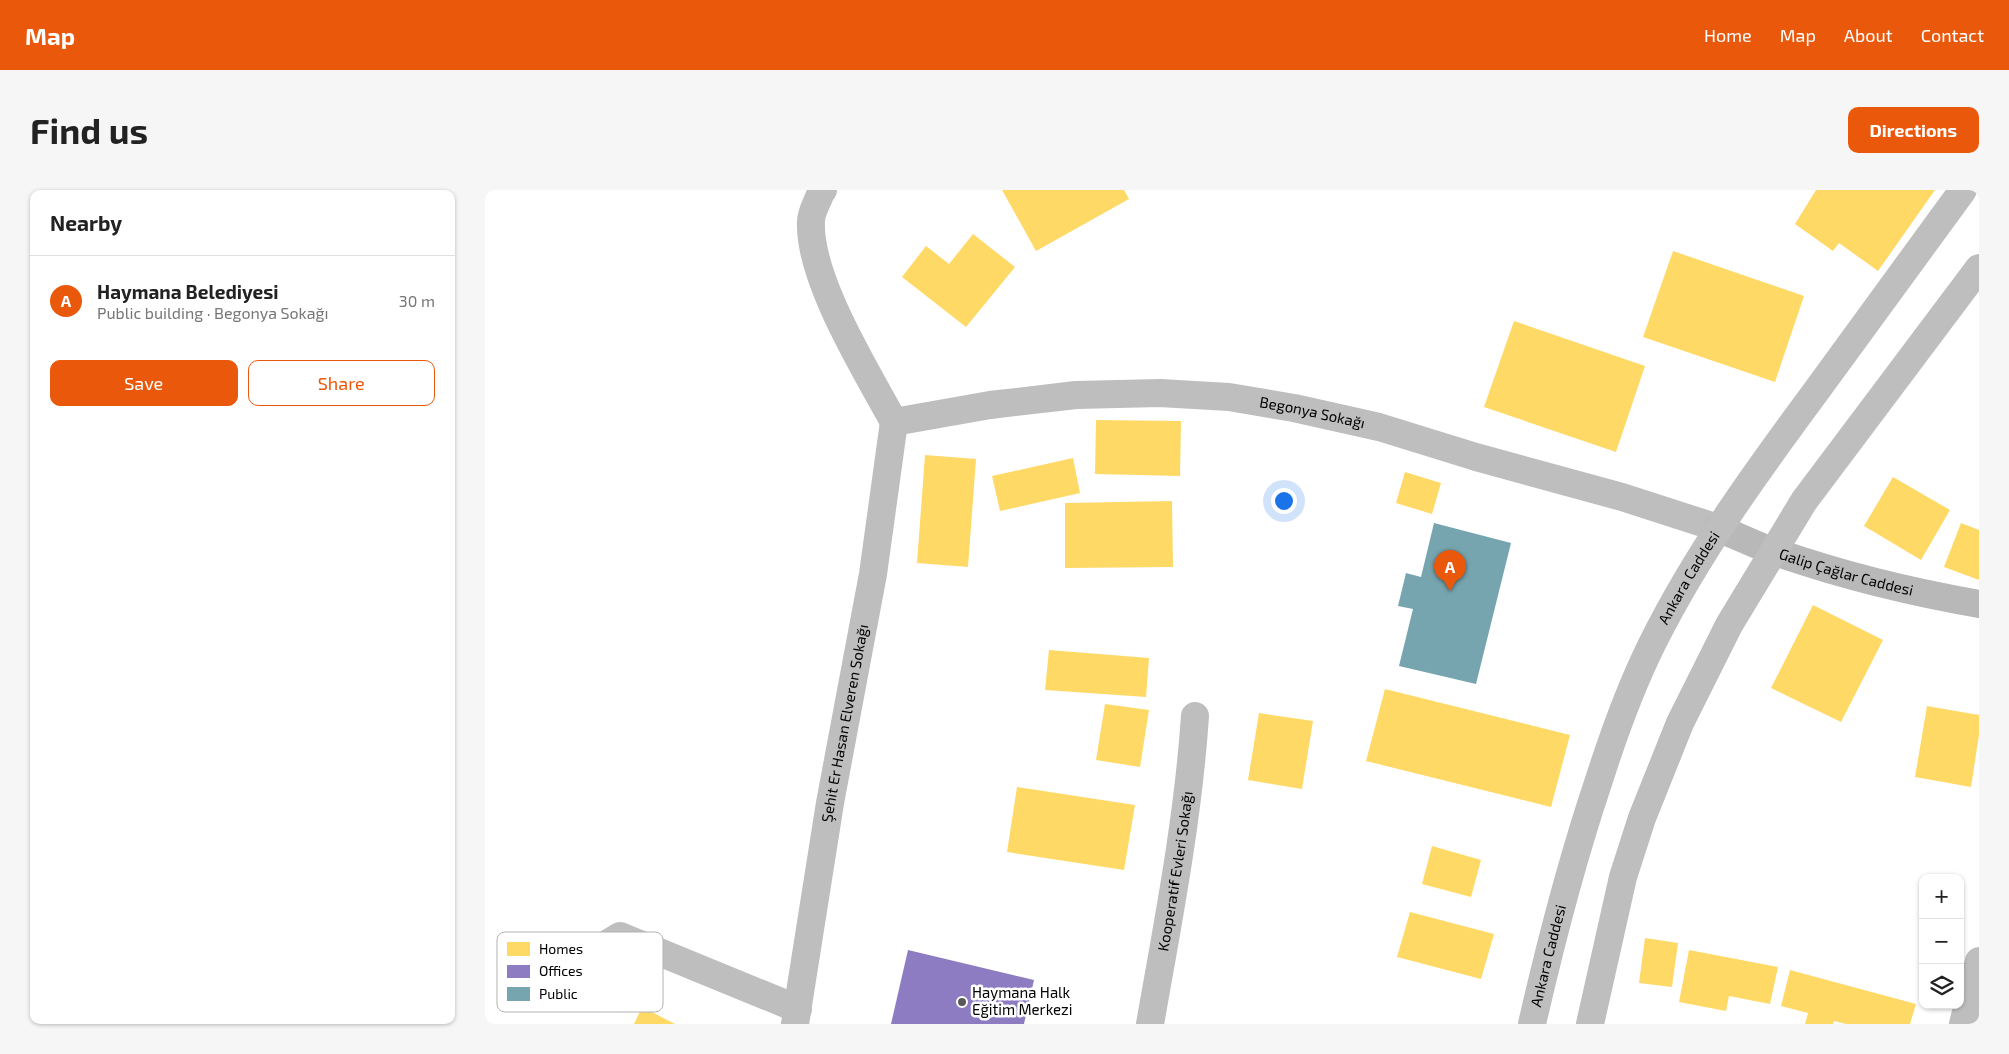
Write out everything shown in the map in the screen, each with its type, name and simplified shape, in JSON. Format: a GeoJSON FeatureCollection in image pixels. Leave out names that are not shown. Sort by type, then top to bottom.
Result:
{"type":"FeatureCollection","features":[{"type":"Feature","properties":{"kind":"street"},"geometry":{"type":"LineString","coordinates":[[823,190],[811,219],[812,249],[851,344],[894,422]]}},
{"type":"Feature","properties":{"kind":"street","name":"Ankara Caddesi"},"geometry":{"type":"LineString","coordinates":[[1532,1024],[1556,919],[1569,874],[1614,734],[1652,644],[1677,596],[1718,528],[1963,190]]}},
{"type":"Feature","properties":{"kind":"street"},"geometry":{"type":"LineString","coordinates":[[1590,1024],[1623,877],[1642,818],[1680,723],[1729,626],[1804,501],[1979,268]]}},
{"type":"Feature","properties":{"kind":"street","name":"Begonya Sokağı"},"geometry":{"type":"LineString","coordinates":[[894,422],[991,405],[1076,395],[1160,393],[1229,397],[1294,408],[1379,427],[1476,457],[1622,497],[1718,528]]}},
{"type":"Feature","properties":{"kind":"street","name":"Şehit Er Hasan Elveren Sokağı"},"geometry":{"type":"LineString","coordinates":[[797,1017],[830,804],[873,574],[894,422]]}},
{"type":"Feature","properties":{"kind":"street","name":"Galip Çağlar Caddesi"},"geometry":{"type":"LineString","coordinates":[[1718,528],[1774,551],[1844,574],[1947,599],[1979,604]]}},
{"type":"Feature","properties":{"kind":"street","name":"Kooperatif Evleri Sokağı"},"geometry":{"type":"LineString","coordinates":[[1150,1024],[1185,823],[1195,716]]}},
{"type":"Feature","properties":{"kind":"street"},"geometry":{"type":"LineString","coordinates":[[663,956],[797,1017]]}},
{"type":"Feature","properties":{"kind":"street"},"geometry":{"type":"LineString","coordinates":[[1963,1024],[1979,961]]}},
{"type":"Feature","properties":{"kind":"building: Homes"},"geometry":{"type":"Polygon","coordinates":[[[1002,190],[1124,190],[1129,199],[1036,251],[1002,190]]]}},
{"type":"Feature","properties":{"kind":"building: Homes"},"geometry":{"type":"Polygon","coordinates":[[[1816,190],[1935,190],[1878,271],[1839,243],[1833,251],[1795,224],[1816,190]]]}},
{"type":"Feature","properties":{"kind":"building: Homes"},"geometry":{"type":"Polygon","coordinates":[[[973,234],[1015,267],[966,327],[902,277],[926,246],[949,264],[973,234]]]}},
{"type":"Feature","properties":{"kind":"building: Homes"},"geometry":{"type":"Polygon","coordinates":[[[1673,251],[1804,296],[1775,382],[1643,337],[1673,251]]]}},
{"type":"Feature","properties":{"kind":"building: Homes"},"geometry":{"type":"Polygon","coordinates":[[[1514,321],[1645,366],[1616,452],[1484,407],[1514,321]]]}},
{"type":"Feature","properties":{"kind":"building: Homes"},"geometry":{"type":"Polygon","coordinates":[[[1096,420],[1181,421],[1180,476],[1095,474],[1096,420]]]}},
{"type":"Feature","properties":{"kind":"building: Homes"},"geometry":{"type":"Polygon","coordinates":[[[925,455],[976,459],[968,567],[917,563],[925,455]]]}},
{"type":"Feature","properties":{"kind":"building: Homes"},"geometry":{"type":"Polygon","coordinates":[[[1073,458],[1080,493],[1000,511],[992,476],[1073,458]]]}},
{"type":"Feature","properties":{"kind":"building: Homes"},"geometry":{"type":"Polygon","coordinates":[[[1405,472],[1441,483],[1432,514],[1396,503],[1405,472]]]}},
{"type":"Feature","properties":{"kind":"building: Homes"},"geometry":{"type":"Polygon","coordinates":[[[1893,477],[1950,510],[1921,560],[1864,526],[1893,477]]]}},
{"type":"Feature","properties":{"kind":"building: Homes"},"geometry":{"type":"Polygon","coordinates":[[[1172,501],[1173,567],[1065,568],[1065,503],[1172,501]]]}},
{"type":"Feature","properties":{"kind":"building: Homes"},"geometry":{"type":"Polygon","coordinates":[[[1961,523],[1979,530],[1979,580],[1944,567],[1961,523]]]}},
{"type":"Feature","properties":{"kind":"building: Homes"},"geometry":{"type":"Polygon","coordinates":[[[1813,605],[1883,640],[1841,722],[1771,688],[1813,605]]]}},
{"type":"Feature","properties":{"kind":"building: Homes"},"geometry":{"type":"Polygon","coordinates":[[[1049,650],[1149,658],[1146,697],[1045,690],[1049,650]]]}},
{"type":"Feature","properties":{"kind":"building: Homes"},"geometry":{"type":"Polygon","coordinates":[[[1385,689],[1570,735],[1551,807],[1366,761],[1385,689]]]}},
{"type":"Feature","properties":{"kind":"building: Homes"},"geometry":{"type":"Polygon","coordinates":[[[1105,704],[1149,710],[1140,767],[1096,760],[1105,704]]]}},
{"type":"Feature","properties":{"kind":"building: Homes"},"geometry":{"type":"Polygon","coordinates":[[[1927,706],[1979,715],[1979,735],[1971,787],[1915,777],[1927,706]]]}},
{"type":"Feature","properties":{"kind":"building: Homes"},"geometry":{"type":"Polygon","coordinates":[[[1259,713],[1313,721],[1302,789],[1248,780],[1259,713]]]}},
{"type":"Feature","properties":{"kind":"building: Homes"},"geometry":{"type":"Polygon","coordinates":[[[1017,787],[1135,805],[1124,870],[1007,852],[1017,787]]]}},
{"type":"Feature","properties":{"kind":"building: Homes"},"geometry":{"type":"Polygon","coordinates":[[[1432,846],[1481,860],[1471,897],[1422,884],[1432,846]]]}},
{"type":"Feature","properties":{"kind":"building: Homes"},"geometry":{"type":"Polygon","coordinates":[[[1410,912],[1494,934],[1481,979],[1397,957],[1410,912]]]}},
{"type":"Feature","properties":{"kind":"building: Homes"},"geometry":{"type":"Polygon","coordinates":[[[1645,938],[1678,943],[1672,987],[1639,983],[1645,938]]]}},
{"type":"Feature","properties":{"kind":"building: Homes"},"geometry":{"type":"Polygon","coordinates":[[[1689,950],[1778,967],[1770,1004],[1729,996],[1726,1011],[1679,1002],[1689,950]]]}},
{"type":"Feature","properties":{"kind":"building: Homes"},"geometry":{"type":"Polygon","coordinates":[[[1790,970],[1916,1004],[1910,1024],[1846,1024],[1834,1021],[1833,1024],[1805,1024],[1808,1013],[1781,1006],[1790,970]]]}},
{"type":"Feature","properties":{"kind":"building: Homes"},"geometry":{"type":"Polygon","coordinates":[[[640,1012],[652,1012],[675,1024],[634,1024],[640,1012]]]}},
{"type":"Feature","properties":{"kind":"building: Offices","name":"Haymana Halk Eğitim Merkezi"},"geometry":{"type":"Polygon","coordinates":[[[908,950],[1034,980],[1024,1024],[891,1024],[908,950]]]}},
{"type":"Feature","properties":{"kind":"building: Public"},"geometry":{"type":"Polygon","coordinates":[[[1434,523],[1511,543],[1476,684],[1399,666],[1413,609],[1398,606],[1406,573],[1421,577],[1434,523]]]}},
{"type":"Feature","properties":{"kind":"place","name":"Haymana Belediyesi"},"geometry":{"type":"Point","coordinates":[1450,591]}},
{"type":"Feature","properties":{"kind":"place","name":"Haymana Halk Eğitim Merkezi"},"geometry":{"type":"Point","coordinates":[962,1002]}}]}
